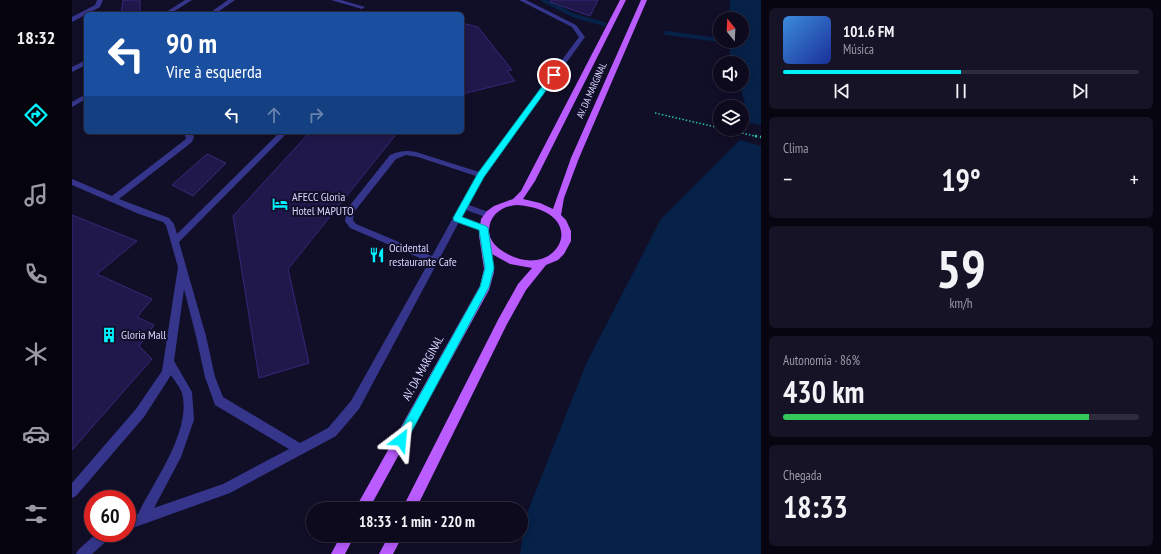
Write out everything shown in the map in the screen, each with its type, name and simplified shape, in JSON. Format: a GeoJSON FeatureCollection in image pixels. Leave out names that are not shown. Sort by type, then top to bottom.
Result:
{"type":"FeatureCollection","features":[{"type":"Feature","properties":{"kind":"main road","name":"AV. DA MARGINAL"},"geometry":{"type":"LineString","coordinates":[[515,202],[524,193],[535,175],[623,0]]}},
{"type":"Feature","properties":{"kind":"main road","name":"AV. DA MARGINAL"},"geometry":{"type":"LineString","coordinates":[[556,215],[560,198],[575,158],[644,0]]}},
{"type":"Feature","properties":{"kind":"main road"},"geometry":{"type":"LineString","coordinates":[[412,502],[503,321],[522,288],[542,263],[557,255],[561,251],[565,242],[566,233],[562,223],[556,215],[537,204],[515,202],[503,204],[488,214]]}},
{"type":"Feature","properties":{"kind":"main road","name":"AV. DA MARGINAL"},"geometry":{"type":"LineString","coordinates":[[366,502],[485,287],[490,268],[484,232],[488,214]]}},
{"type":"Feature","properties":{"kind":"main road"},"geometry":{"type":"LineString","coordinates":[[484,232],[490,246],[499,255],[512,261],[527,264],[542,263]]}},
{"type":"Feature","properties":{"kind":"main road"},"geometry":{"type":"LineString","coordinates":[[338,554],[344,542]]}},
{"type":"Feature","properties":{"kind":"main road"},"geometry":{"type":"LineString","coordinates":[[386,554],[392,542]]}},
{"type":"Feature","properties":{"kind":"street"},"geometry":{"type":"LineString","coordinates":[[87,12],[98,6],[100,0]]}},
{"type":"Feature","properties":{"kind":"street"},"geometry":{"type":"LineString","coordinates":[[169,12],[189,0]]}},
{"type":"Feature","properties":{"kind":"street"},"geometry":{"type":"LineString","coordinates":[[72,20],[84,14]]}},
{"type":"Feature","properties":{"kind":"street"},"geometry":{"type":"LineString","coordinates":[[72,70],[84,63]]}},
{"type":"Feature","properties":{"kind":"lane"},"geometry":{"type":"LineString","coordinates":[[214,12],[232,0]]}},
{"type":"Feature","properties":{"kind":"lane"},"geometry":{"type":"LineString","coordinates":[[334,0],[362,7]]}},
{"type":"Feature","properties":{"kind":"lane"},"geometry":{"type":"LineString","coordinates":[[136,520],[226,489],[332,432],[355,405],[481,175],[582,37],[574,26],[522,0]]}},
{"type":"Feature","properties":{"kind":"lane"},"geometry":{"type":"LineString","coordinates":[[72,105],[84,97]]}},
{"type":"Feature","properties":{"kind":"lane"},"geometry":{"type":"LineString","coordinates":[[113,199],[189,140],[189,134]]}},
{"type":"Feature","properties":{"kind":"lane"},"geometry":{"type":"LineString","coordinates":[[175,241],[282,134]]}},
{"type":"Feature","properties":{"kind":"lane"},"geometry":{"type":"LineString","coordinates":[[434,260],[353,226],[349,221],[350,211],[393,157],[401,153],[410,152],[481,175]]}},
{"type":"Feature","properties":{"kind":"lane"},"geometry":{"type":"LineString","coordinates":[[72,182],[142,212],[166,220],[170,224],[182,263],[207,359],[212,388],[219,401],[299,449]]}},
{"type":"Feature","properties":{"kind":"lane"},"geometry":{"type":"LineString","coordinates":[[464,206],[488,214]]}},
{"type":"Feature","properties":{"kind":"lane"},"geometry":{"type":"LineString","coordinates":[[457,218],[484,232]]}},
{"type":"Feature","properties":{"kind":"lane"},"geometry":{"type":"LineString","coordinates":[[72,492],[140,413],[168,372],[182,263]]}},
{"type":"Feature","properties":{"kind":"lane"},"geometry":{"type":"LineString","coordinates":[[143,517],[177,453],[189,420],[187,392],[169,362]]}},
{"type":"Feature","properties":{"kind":"lane"},"geometry":{"type":"LineString","coordinates":[[82,554],[96,542]]}},
{"type":"Feature","properties":{"kind":"path"},"geometry":{"type":"LineString","coordinates":[[655,113],[713,126]]}},
{"type":"Feature","properties":{"kind":"path"},"geometry":{"type":"LineString","coordinates":[[749,134],[761,137]]}},
{"type":"Feature","properties":{"kind":"water"},"geometry":{"type":"Polygon","coordinates":[[[730,0],[761,0],[761,554],[520,554],[522,542],[528,542],[528,511],[586,364],[661,219],[742,136],[749,136],[749,100],[744,100],[742,92],[749,92],[749,56],[731,56],[729,48],[749,48],[749,12],[729,12],[730,0]]]}},
{"type":"Feature","properties":{"kind":"pier"},"geometry":{"type":"Polygon","coordinates":[[[750,123],[761,125],[761,146],[740,140],[742,136],[749,136],[750,123]]]}},
{"type":"Feature","properties":{"kind":"building"},"geometry":{"type":"Polygon","coordinates":[[[123,0],[140,0],[140,12],[121,12],[123,0]]]}},
{"type":"Feature","properties":{"kind":"building"},"geometry":{"type":"Polygon","coordinates":[[[551,0],[598,0],[590,16],[550,2],[551,0]]]}},
{"type":"Feature","properties":{"kind":"building"},"geometry":{"type":"Polygon","coordinates":[[[464,24],[478,27],[512,70],[507,71],[515,81],[464,94],[464,24]]]}},
{"type":"Feature","properties":{"kind":"building"},"geometry":{"type":"Polygon","coordinates":[[[308,134],[396,134],[288,269],[309,363],[259,378],[233,216],[308,134]]]}},
{"type":"Feature","properties":{"kind":"building"},"geometry":{"type":"Polygon","coordinates":[[[207,154],[226,163],[193,196],[172,185],[207,154]]]}},
{"type":"Feature","properties":{"kind":"building","name":"Gloria Mall"},"geometry":{"type":"Polygon","coordinates":[[[72,215],[137,241],[97,274],[152,299],[137,317],[154,325],[139,346],[152,359],[72,450],[72,215]]]}},
{"type":"Feature","properties":{"kind":"waterway"},"geometry":{"type":"LineString","coordinates":[[543,0],[575,16],[604,24]]}},
{"type":"Feature","properties":{"kind":"waterway"},"geometry":{"type":"LineString","coordinates":[[666,33],[713,39]]}},
{"type":"Feature","properties":{"kind":"place","name":"AFECC Gloria Hotel MAPUTO"},"geometry":{"type":"Point","coordinates":[280,204]}},
{"type":"Feature","properties":{"kind":"place","name":"Ocidental restaurante Cafe"},"geometry":{"type":"Point","coordinates":[377,255]}},
{"type":"Feature","properties":{"kind":"place","name":"Gloria Mall"},"geometry":{"type":"Point","coordinates":[109,335]}},
{"type":"Feature","properties":{"kind":"route"},"geometry":{"type":"LineString","coordinates":[[401,440],[485,287],[490,268],[483,228],[457,218],[481,175],[554,75]]}}]}
